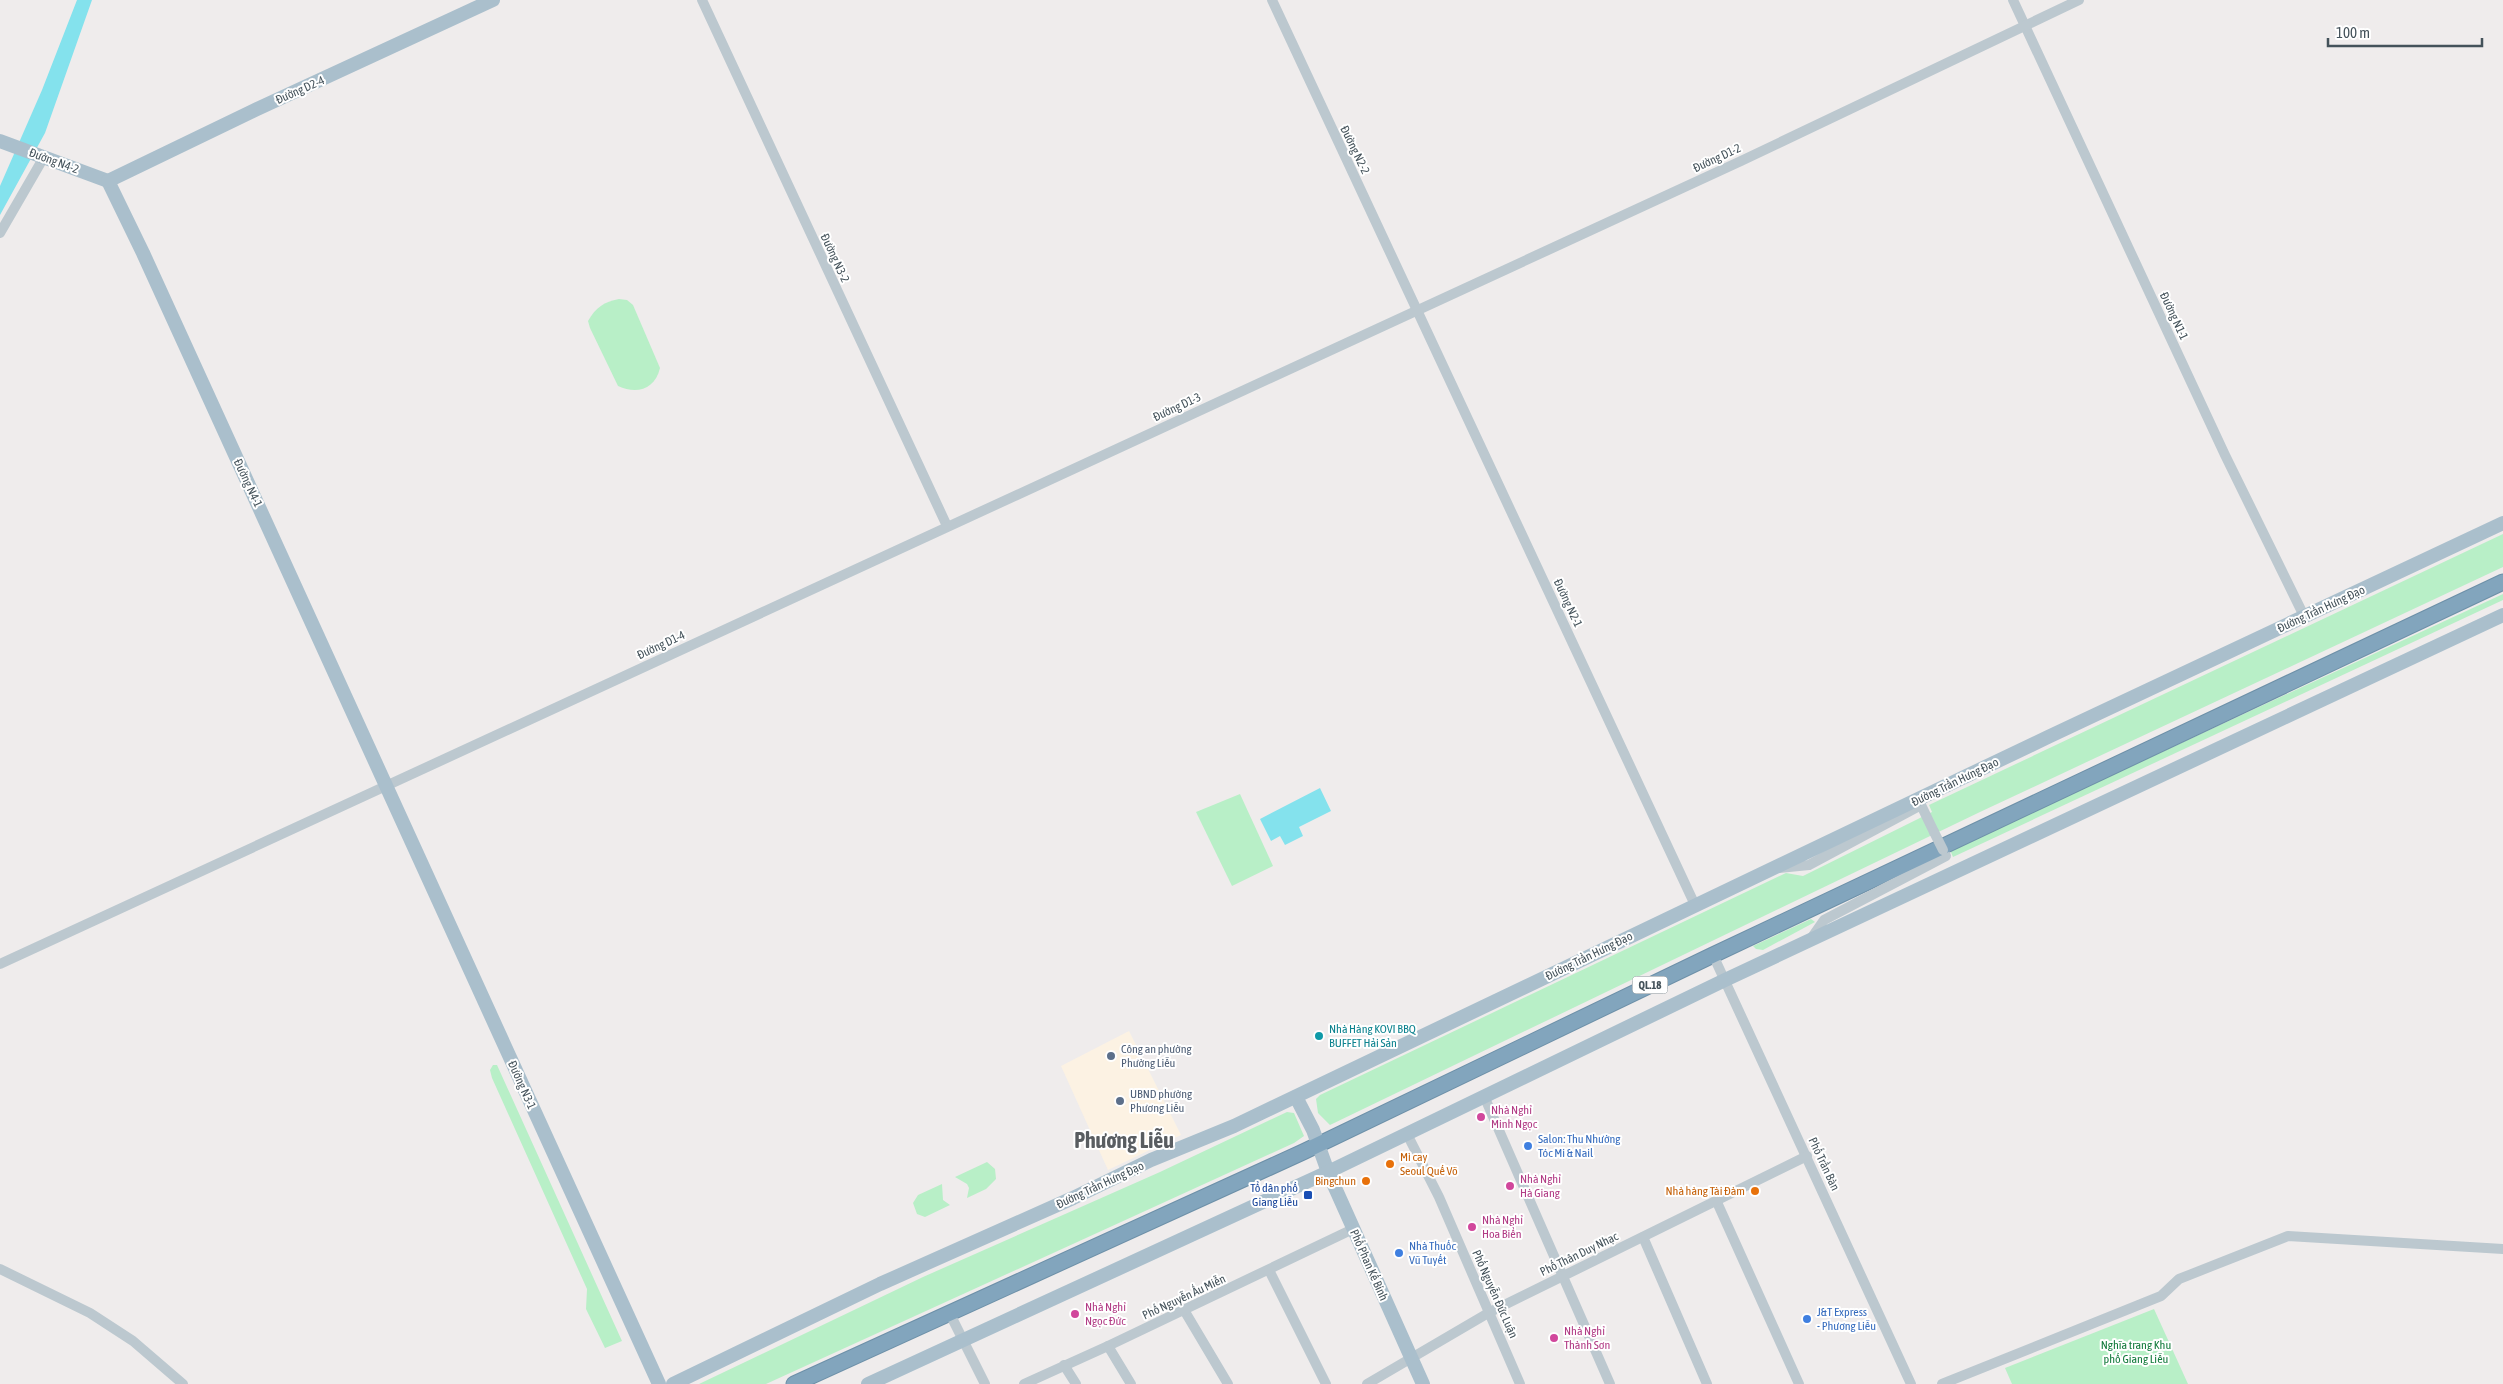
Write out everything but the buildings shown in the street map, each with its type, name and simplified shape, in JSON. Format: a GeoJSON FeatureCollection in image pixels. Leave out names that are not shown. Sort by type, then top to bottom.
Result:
{"type":"FeatureCollection","features":[{"type":"Feature","properties":{"kind":"highway","name":"QL.18"},"geometry":{"type":"LineString","coordinates":[[794,1384],[1318,1144],[1713,955],[2503,582]]}},
{"type":"Feature","properties":{"kind":"main road","name":"Đường D2-4"},"geometry":{"type":"LineString","coordinates":[[108,181],[255,110],[493,0]]}},
{"type":"Feature","properties":{"kind":"main road","name":"Đường N4-2"},"geometry":{"type":"LineString","coordinates":[[2,142],[108,181]]}},
{"type":"Feature","properties":{"kind":"main road","name":"Đường N4-1"},"geometry":{"type":"LineString","coordinates":[[108,181],[386,786]]}},
{"type":"Feature","properties":{"kind":"main road","name":"Đường Trần Hưng Đạo"},"geometry":{"type":"LineString","coordinates":[[673,1384],[880,1284],[1296,1097],[1695,905],[1777,868],[2503,523]]}},
{"type":"Feature","properties":{"kind":"main road"},"geometry":{"type":"LineString","coordinates":[[868,1384],[1328,1172],[1725,980],[2503,615]]}},
{"type":"Feature","properties":{"kind":"main road","name":"Đường N3-1"},"geometry":{"type":"LineString","coordinates":[[386,786],[659,1384]]}},
{"type":"Feature","properties":{"kind":"main road","name":"Phố Phan Kế Bính"},"geometry":{"type":"LineString","coordinates":[[1296,1097],[1423,1384]]}},
{"type":"Feature","properties":{"kind":"street","name":"Đường N3-2"},"geometry":{"type":"LineString","coordinates":[[702,0],[947,526]]}},
{"type":"Feature","properties":{"kind":"street","name":"Đường N2-2"},"geometry":{"type":"LineString","coordinates":[[1272,0],[1418,310]]}},
{"type":"Feature","properties":{"kind":"street","name":"Đường N1-1"},"geometry":{"type":"LineString","coordinates":[[2013,0],[2225,455],[2304,616]]}},
{"type":"Feature","properties":{"kind":"street","name":"Đường D1-2"},"geometry":{"type":"LineString","coordinates":[[1418,310],[1741,161],[2024,24],[2079,0]]}},
{"type":"Feature","properties":{"kind":"street"},"geometry":{"type":"LineString","coordinates":[[0,233],[44,157]]}},
{"type":"Feature","properties":{"kind":"street","name":"Đường D1-3"},"geometry":{"type":"LineString","coordinates":[[947,526],[1418,310]]}},
{"type":"Feature","properties":{"kind":"street","name":"Đường N2-1"},"geometry":{"type":"LineString","coordinates":[[1418,310],[1695,905]]}},
{"type":"Feature","properties":{"kind":"street","name":"Đường D1-4"},"geometry":{"type":"LineString","coordinates":[[0,964],[947,526]]}},
{"type":"Feature","properties":{"kind":"street"},"geometry":{"type":"LineString","coordinates":[[1777,868],[1809,865],[1921,805],[1946,856],[1824,920],[1809,942]]}},
{"type":"Feature","properties":{"kind":"street","name":"Phố Trần Bàn"},"geometry":{"type":"LineString","coordinates":[[1713,955],[1911,1384]]}},
{"type":"Feature","properties":{"kind":"street"},"geometry":{"type":"LineString","coordinates":[[1484,1096],[1564,1275],[1610,1384]]}},
{"type":"Feature","properties":{"kind":"street","name":"Phố Nguyễn Đức Luận"},"geometry":{"type":"LineString","coordinates":[[1408,1134],[1490,1312],[1520,1384]]}},
{"type":"Feature","properties":{"kind":"street","name":"Phố Thân Duy Nhạc"},"geometry":{"type":"LineString","coordinates":[[1368,1384],[1490,1312],[1806,1156]]}},
{"type":"Feature","properties":{"kind":"street"},"geometry":{"type":"LineString","coordinates":[[1716,1200],[1799,1384]]}},
{"type":"Feature","properties":{"kind":"street","name":"Phố Nguyễn Ấu Miễn"},"geometry":{"type":"LineString","coordinates":[[1024,1384],[1354,1229]]}},
{"type":"Feature","properties":{"kind":"street"},"geometry":{"type":"LineString","coordinates":[[1942,1384],[2161,1296],[2179,1279],[2288,1236],[2503,1249]]}},
{"type":"Feature","properties":{"kind":"street"},"geometry":{"type":"LineString","coordinates":[[1643,1238],[1707,1384]]}},
{"type":"Feature","properties":{"kind":"street"},"geometry":{"type":"LineString","coordinates":[[0,1269],[90,1313],[134,1341],[183,1384]]}},
{"type":"Feature","properties":{"kind":"street"},"geometry":{"type":"LineString","coordinates":[[1269,1270],[1326,1384]]}},
{"type":"Feature","properties":{"kind":"street"},"geometry":{"type":"LineString","coordinates":[[1184,1310],[1228,1384]]}},
{"type":"Feature","properties":{"kind":"street"},"geometry":{"type":"LineString","coordinates":[[949,1312],[962,1342],[985,1384]]}},
{"type":"Feature","properties":{"kind":"street"},"geometry":{"type":"LineString","coordinates":[[1108,1346],[1131,1384]]}},
{"type":"Feature","properties":{"kind":"street"},"geometry":{"type":"LineString","coordinates":[[1064,1365],[1076,1384]]}},
{"type":"Feature","properties":{"kind":"shaded area","name":"UBND phường Phương Liễu"},"geometry":{"type":"Polygon","coordinates":[[[1129,1031],[1181,1135],[1108,1170],[1061,1066],[1129,1031]]]}},
{"type":"Feature","properties":{"kind":"green space"},"geometry":{"type":"Polygon","coordinates":[[[619,299],[627,300],[633,305],[660,368],[658,375],[650,385],[638,390],[625,389],[618,386],[588,321],[601,306],[619,299]]]}},
{"type":"Feature","properties":{"kind":"green space"},"geometry":{"type":"Polygon","coordinates":[[[2503,534],[2503,567],[1980,812],[1330,1125],[1318,1113],[1316,1099],[1320,1095],[1786,873],[1803,876],[1932,812],[1929,805],[2503,534]]]}},
{"type":"Feature","properties":{"kind":"green space"},"geometry":{"type":"Polygon","coordinates":[[[2503,594],[2503,600],[1953,857],[1950,850],[2503,594]]]}},
{"type":"Feature","properties":{"kind":"green space"},"geometry":{"type":"Polygon","coordinates":[[[1240,794],[1273,866],[1232,886],[1196,812],[1240,794]]]}},
{"type":"Feature","properties":{"kind":"green space"},"geometry":{"type":"Polygon","coordinates":[[[1811,919],[1815,922],[1763,950],[1756,949],[1753,946],[1811,919]]]}},
{"type":"Feature","properties":{"kind":"green space"},"geometry":{"type":"Polygon","coordinates":[[[493,1065],[497,1065],[622,1341],[605,1348],[586,1309],[587,1289],[492,1078],[490,1070],[493,1065]]]}},
{"type":"Feature","properties":{"kind":"green space"},"geometry":{"type":"Polygon","coordinates":[[[1287,1112],[1294,1113],[1304,1136],[1294,1143],[766,1384],[699,1384],[923,1277],[1160,1172],[1287,1112]]]}},
{"type":"Feature","properties":{"kind":"green space"},"geometry":{"type":"Polygon","coordinates":[[[987,1162],[995,1169],[996,1179],[986,1189],[967,1198],[969,1188],[967,1184],[955,1177],[987,1162]]]}},
{"type":"Feature","properties":{"kind":"green space"},"geometry":{"type":"Polygon","coordinates":[[[942,1184],[943,1200],[950,1205],[925,1217],[917,1214],[913,1203],[918,1195],[942,1184]]]}},
{"type":"Feature","properties":{"kind":"green space","name":"Nghĩa trang Khu phố Giang Liễu"},"geometry":{"type":"Polygon","coordinates":[[[2154,1309],[2188,1384],[2012,1384],[2005,1368],[2154,1309]]]}},
{"type":"Feature","properties":{"kind":"water"},"geometry":{"type":"Polygon","coordinates":[[[77,0],[92,0],[45,133],[0,215],[0,186],[42,90],[77,0]]]}},
{"type":"Feature","properties":{"kind":"water"},"geometry":{"type":"Polygon","coordinates":[[[1320,788],[1331,811],[1299,827],[1303,836],[1285,845],[1280,836],[1271,841],[1260,819],[1320,788]]]}},
{"type":"Feature","properties":{"kind":"place","name":"Nhà Hàng KOVI BBQ BUFFET Hải Sản"},"geometry":{"type":"Point","coordinates":[1319,1036]}},
{"type":"Feature","properties":{"kind":"place","name":"Công an phường Phường Liễu"},"geometry":{"type":"Point","coordinates":[1111,1056]}},
{"type":"Feature","properties":{"kind":"place","name":"UBND phường Phương Liễu"},"geometry":{"type":"Point","coordinates":[1120,1101]}},
{"type":"Feature","properties":{"kind":"place","name":"Nhà Nghỉ Minh Ngọc"},"geometry":{"type":"Point","coordinates":[1481,1117]}},
{"type":"Feature","properties":{"kind":"place","name":"Salon: Thu Nhường Tóc Mi & Nail"},"geometry":{"type":"Point","coordinates":[1528,1146]}},
{"type":"Feature","properties":{"kind":"place","name":"Mì cay Seoul Quế Võ"},"geometry":{"type":"Point","coordinates":[1390,1164]}},
{"type":"Feature","properties":{"kind":"place","name":"Bingchun"},"geometry":{"type":"Point","coordinates":[1366,1181]}},
{"type":"Feature","properties":{"kind":"place","name":"Nhà Nghỉ Hà Giang"},"geometry":{"type":"Point","coordinates":[1510,1186]}},
{"type":"Feature","properties":{"kind":"place","name":"Nhà hàng Tài Đàm"},"geometry":{"type":"Point","coordinates":[1755,1191]}},
{"type":"Feature","properties":{"kind":"place","name":"Tổ dân phố Giang Liễu"},"geometry":{"type":"Point","coordinates":[1308,1195]}},
{"type":"Feature","properties":{"kind":"place","name":"Nhà Nghỉ Hoa Biển"},"geometry":{"type":"Point","coordinates":[1472,1227]}},
{"type":"Feature","properties":{"kind":"place","name":"Nhà Thuốc Vũ Tuyết"},"geometry":{"type":"Point","coordinates":[1399,1253]}},
{"type":"Feature","properties":{"kind":"place","name":"Nhà Nghỉ Ngọc Đức"},"geometry":{"type":"Point","coordinates":[1075,1314]}},
{"type":"Feature","properties":{"kind":"place","name":"J&T Express - Phương Liễu"},"geometry":{"type":"Point","coordinates":[1807,1319]}},
{"type":"Feature","properties":{"kind":"place","name":"Nhà Nghỉ Thành Sơn"},"geometry":{"type":"Point","coordinates":[1554,1338]}},
{"type":"Feature","properties":{"kind":"district","name":"Phương Liễu"},"geometry":{"type":"Point","coordinates":[1124,1140]}}]}
